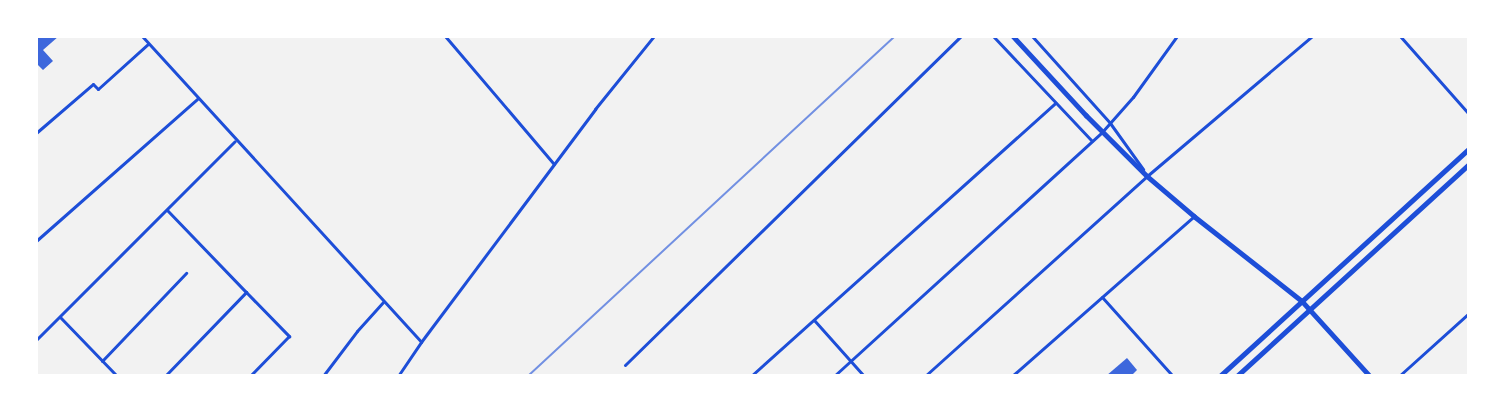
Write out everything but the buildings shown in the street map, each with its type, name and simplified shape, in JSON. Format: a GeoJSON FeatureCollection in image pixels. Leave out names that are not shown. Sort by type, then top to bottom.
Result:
{"type":"FeatureCollection","features":[{"type":"Feature","properties":{"kind":"main road"},"geometry":{"type":"LineString","coordinates":[[1013,36],[1102,132],[1147,176],[1311,309],[1370,376]]}},
{"type":"Feature","properties":{"kind":"main road"},"geometry":{"type":"LineString","coordinates":[[1220,376],[1469,149]]}},
{"type":"Feature","properties":{"kind":"main road"},"geometry":{"type":"LineString","coordinates":[[1237,376],[1469,164]]}},
{"type":"Feature","properties":{"kind":"street"},"geometry":{"type":"LineString","coordinates":[[142,36],[235,141],[420,342]]}},
{"type":"Feature","properties":{"kind":"street"},"geometry":{"type":"LineString","coordinates":[[445,36],[554,164]]}},
{"type":"Feature","properties":{"kind":"street"},"geometry":{"type":"LineString","coordinates":[[398,376],[420,342],[554,164],[654,36]]}},
{"type":"Feature","properties":{"kind":"street"},"geometry":{"type":"LineString","coordinates":[[625,364],[961,36]]}},
{"type":"Feature","properties":{"kind":"street"},"geometry":{"type":"LineString","coordinates":[[993,36],[1092,141]]}},
{"type":"Feature","properties":{"kind":"street"},"geometry":{"type":"LineString","coordinates":[[1032,36],[1110,123],[1147,176]]}},
{"type":"Feature","properties":{"kind":"street"},"geometry":{"type":"LineString","coordinates":[[834,376],[1102,132],[1133,97],[1177,36]]}},
{"type":"Feature","properties":{"kind":"street"},"geometry":{"type":"LineString","coordinates":[[925,376],[1147,176],[1312,36]]}},
{"type":"Feature","properties":{"kind":"street"},"geometry":{"type":"LineString","coordinates":[[1400,36],[1469,114]]}},
{"type":"Feature","properties":{"kind":"street"},"geometry":{"type":"LineString","coordinates":[[36,133],[93,84],[98,89],[148,44]]}},
{"type":"Feature","properties":{"kind":"street"},"geometry":{"type":"LineString","coordinates":[[36,241],[197,99]]}},
{"type":"Feature","properties":{"kind":"street"},"geometry":{"type":"LineString","coordinates":[[751,376],[1055,103]]}},
{"type":"Feature","properties":{"kind":"street"},"geometry":{"type":"LineString","coordinates":[[36,340],[235,141]]}},
{"type":"Feature","properties":{"kind":"street"},"geometry":{"type":"LineString","coordinates":[[166,210],[289,336],[250,376]]}},
{"type":"Feature","properties":{"kind":"street"},"geometry":{"type":"LineString","coordinates":[[1012,376],[1194,216]]}},
{"type":"Feature","properties":{"kind":"street"},"geometry":{"type":"LineString","coordinates":[[102,360],[186,273]]}},
{"type":"Feature","properties":{"kind":"street"},"geometry":{"type":"LineString","coordinates":[[165,376],[246,292]]}},
{"type":"Feature","properties":{"kind":"street"},"geometry":{"type":"LineString","coordinates":[[1102,297],[1173,376]]}},
{"type":"Feature","properties":{"kind":"street"},"geometry":{"type":"LineString","coordinates":[[324,376],[357,331],[383,302]]}},
{"type":"Feature","properties":{"kind":"street"},"geometry":{"type":"LineString","coordinates":[[1399,376],[1469,313]]}},
{"type":"Feature","properties":{"kind":"street"},"geometry":{"type":"LineString","coordinates":[[60,317],[117,376]]}},
{"type":"Feature","properties":{"kind":"street"},"geometry":{"type":"LineString","coordinates":[[814,320],[864,376]]}},
{"type":"Feature","properties":{"kind":"railway"},"geometry":{"type":"LineString","coordinates":[[528,376],[895,36]]}}]}
